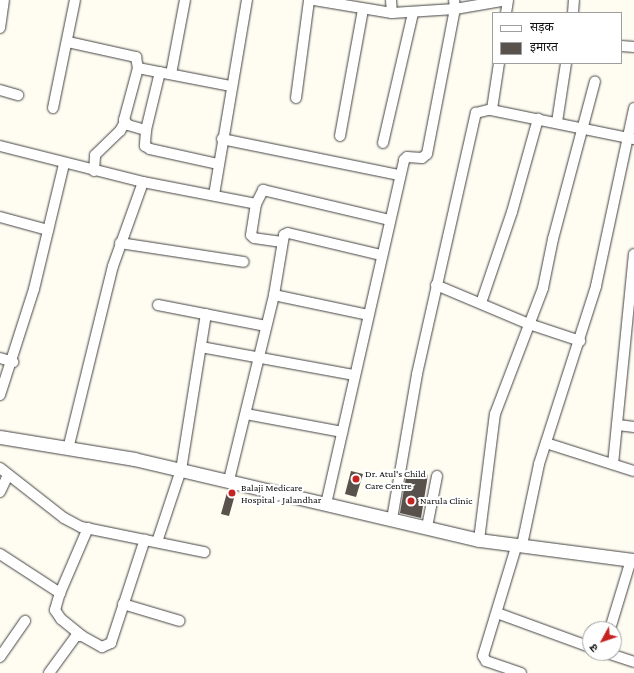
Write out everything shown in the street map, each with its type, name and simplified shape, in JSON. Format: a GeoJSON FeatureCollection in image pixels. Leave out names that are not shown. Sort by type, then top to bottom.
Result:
{"type":"FeatureCollection","features":[{"type":"Feature","properties":{"kind":"street"},"geometry":{"type":"LineString","coordinates":[[0,28],[4,0]]}},
{"type":"Feature","properties":{"kind":"street"},"geometry":{"type":"LineString","coordinates":[[53,108],[68,42],[75,0]]}},
{"type":"Feature","properties":{"kind":"street"},"geometry":{"type":"LineString","coordinates":[[171,74],[185,0]]}},
{"type":"Feature","properties":{"kind":"street"},"geometry":{"type":"LineString","coordinates":[[214,195],[222,139],[247,0]]}},
{"type":"Feature","properties":{"kind":"street"},"geometry":{"type":"LineString","coordinates":[[296,98],[309,0]]}},
{"type":"Feature","properties":{"kind":"street"},"geometry":{"type":"LineString","coordinates":[[314,0],[340,2],[363,10],[392,13],[413,13],[455,4],[508,0],[506,12]]}},
{"type":"Feature","properties":{"kind":"street"},"geometry":{"type":"LineString","coordinates":[[391,0],[392,13]]}},
{"type":"Feature","properties":{"kind":"street"},"geometry":{"type":"LineString","coordinates":[[573,12],[574,0]]}},
{"type":"Feature","properties":{"kind":"street"},"geometry":{"type":"LineString","coordinates":[[326,504],[399,175],[405,158],[422,158],[427,154],[455,4]]}},
{"type":"Feature","properties":{"kind":"street"},"geometry":{"type":"LineString","coordinates":[[340,136],[363,10]]}},
{"type":"Feature","properties":{"kind":"street"},"geometry":{"type":"LineString","coordinates":[[384,143],[413,13]]}},
{"type":"Feature","properties":{"kind":"street"},"geometry":{"type":"LineString","coordinates":[[68,42],[134,54],[138,60],[138,68],[125,122],[120,131],[95,155],[94,171]]}},
{"type":"Feature","properties":{"kind":"street"},"geometry":{"type":"LineString","coordinates":[[622,46],[634,47]]}},
{"type":"Feature","properties":{"kind":"street"},"geometry":{"type":"LineString","coordinates":[[491,110],[499,64]]}},
{"type":"Feature","properties":{"kind":"street"},"geometry":{"type":"LineString","coordinates":[[557,122],[566,64]]}},
{"type":"Feature","properties":{"kind":"street"},"geometry":{"type":"LineString","coordinates":[[138,68],[231,86]]}},
{"type":"Feature","properties":{"kind":"street"},"geometry":{"type":"LineString","coordinates":[[160,72],[144,143],[150,149],[218,164]]}},
{"type":"Feature","properties":{"kind":"street"},"geometry":{"type":"LineString","coordinates":[[480,540],[495,414],[543,288],[553,239],[595,81]]}},
{"type":"Feature","properties":{"kind":"street"},"geometry":{"type":"LineString","coordinates":[[0,90],[18,95]]}},
{"type":"Feature","properties":{"kind":"street"},"geometry":{"type":"LineString","coordinates":[[521,673],[508,671],[486,661],[483,656],[520,545],[546,443],[580,341],[596,286],[631,139],[634,108]]}},
{"type":"Feature","properties":{"kind":"street"},"geometry":{"type":"LineString","coordinates":[[392,519],[408,419],[436,285],[476,113],[491,110],[557,122],[631,139]]}},
{"type":"Feature","properties":{"kind":"street"},"geometry":{"type":"LineString","coordinates":[[481,303],[512,212],[538,119]]}},
{"type":"Feature","properties":{"kind":"street"},"geometry":{"type":"LineString","coordinates":[[125,122],[146,130]]}},
{"type":"Feature","properties":{"kind":"street"},"geometry":{"type":"LineString","coordinates":[[222,139],[399,175]]}},
{"type":"Feature","properties":{"kind":"street"},"geometry":{"type":"LineString","coordinates":[[0,146],[94,171],[256,204]]}},
{"type":"Feature","properties":{"kind":"street"},"geometry":{"type":"LineString","coordinates":[[0,395],[13,362],[34,289],[64,164]]}},
{"type":"Feature","properties":{"kind":"street"},"geometry":{"type":"LineString","coordinates":[[68,449],[120,243],[143,182]]}},
{"type":"Feature","properties":{"kind":"street"},"geometry":{"type":"LineString","coordinates":[[282,242],[252,236],[256,204],[260,192],[264,190],[390,220]]}},
{"type":"Feature","properties":{"kind":"street"},"geometry":{"type":"LineString","coordinates":[[0,217],[48,230]]}},
{"type":"Feature","properties":{"kind":"street"},"geometry":{"type":"LineString","coordinates":[[230,480],[274,295],[282,242],[285,234],[288,233],[381,255]]}},
{"type":"Feature","properties":{"kind":"street"},"geometry":{"type":"LineString","coordinates":[[120,243],[244,262]]}},
{"type":"Feature","properties":{"kind":"street"},"geometry":{"type":"LineString","coordinates":[[613,464],[618,424],[620,375],[634,254]]}},
{"type":"Feature","properties":{"kind":"street"},"geometry":{"type":"LineString","coordinates":[[436,285],[529,324],[580,341]]}},
{"type":"Feature","properties":{"kind":"street"},"geometry":{"type":"LineString","coordinates":[[274,295],[368,315]]}},
{"type":"Feature","properties":{"kind":"street"},"geometry":{"type":"LineString","coordinates":[[158,305],[266,326]]}},
{"type":"Feature","properties":{"kind":"street"},"geometry":{"type":"LineString","coordinates":[[157,542],[181,470],[206,314]]}},
{"type":"Feature","properties":{"kind":"street"},"geometry":{"type":"LineString","coordinates":[[201,347],[259,356],[354,375]]}},
{"type":"Feature","properties":{"kind":"street"},"geometry":{"type":"LineString","coordinates":[[0,358],[13,362]]}},
{"type":"Feature","properties":{"kind":"street"},"geometry":{"type":"LineString","coordinates":[[246,414],[342,432]]}},
{"type":"Feature","properties":{"kind":"street"},"geometry":{"type":"LineString","coordinates":[[618,424],[634,427]]}},
{"type":"Feature","properties":{"kind":"street"},"geometry":{"type":"LineString","coordinates":[[0,437],[230,480],[480,540],[633,560],[613,621]]}},
{"type":"Feature","properties":{"kind":"street"},"geometry":{"type":"LineString","coordinates":[[546,443],[634,471]]}},
{"type":"Feature","properties":{"kind":"street"},"geometry":{"type":"LineString","coordinates":[[0,468],[64,518],[88,528],[204,552]]}},
{"type":"Feature","properties":{"kind":"street"},"geometry":{"type":"LineString","coordinates":[[0,492],[8,475]]}},
{"type":"Feature","properties":{"kind":"street"},"geometry":{"type":"LineString","coordinates":[[427,527],[437,476]]}},
{"type":"Feature","properties":{"kind":"street"},"geometry":{"type":"LineString","coordinates":[[88,528],[60,593],[56,613],[82,636],[102,647],[109,646],[145,539]]}},
{"type":"Feature","properties":{"kind":"street"},"geometry":{"type":"LineString","coordinates":[[0,554],[60,593]]}},
{"type":"Feature","properties":{"kind":"street"},"geometry":{"type":"LineString","coordinates":[[123,604],[180,621]]}},
{"type":"Feature","properties":{"kind":"street"},"geometry":{"type":"LineString","coordinates":[[497,613],[582,644]]}},
{"type":"Feature","properties":{"kind":"street"},"geometry":{"type":"LineString","coordinates":[[0,658],[25,621]]}},
{"type":"Feature","properties":{"kind":"street"},"geometry":{"type":"LineString","coordinates":[[49,673],[74,638],[82,636]]}},
{"type":"Feature","properties":{"kind":"street"},"geometry":{"type":"LineString","coordinates":[[622,658],[634,662]]}},
{"type":"Feature","properties":{"kind":"building"},"geometry":{"type":"Polygon","coordinates":[[[351,471],[363,474],[356,497],[345,494],[351,471]]]}},
{"type":"Feature","properties":{"kind":"building"},"geometry":{"type":"Polygon","coordinates":[[[407,471],[428,475],[421,518],[400,513],[407,471]]]}},
{"type":"Feature","properties":{"kind":"building"},"geometry":{"type":"Polygon","coordinates":[[[228,489],[236,491],[229,516],[221,514],[228,489]]]}},
{"type":"Feature","properties":{"kind":"place","name":"Dr. Atul's Child Care Centre"},"geometry":{"type":"Point","coordinates":[356,479]}},
{"type":"Feature","properties":{"kind":"place","name":"Balaji Medicare Hospital - Jalandhar"},"geometry":{"type":"Point","coordinates":[232,493]}},
{"type":"Feature","properties":{"kind":"place","name":"Narula Clinic"},"geometry":{"type":"Point","coordinates":[411,501]}}]}
